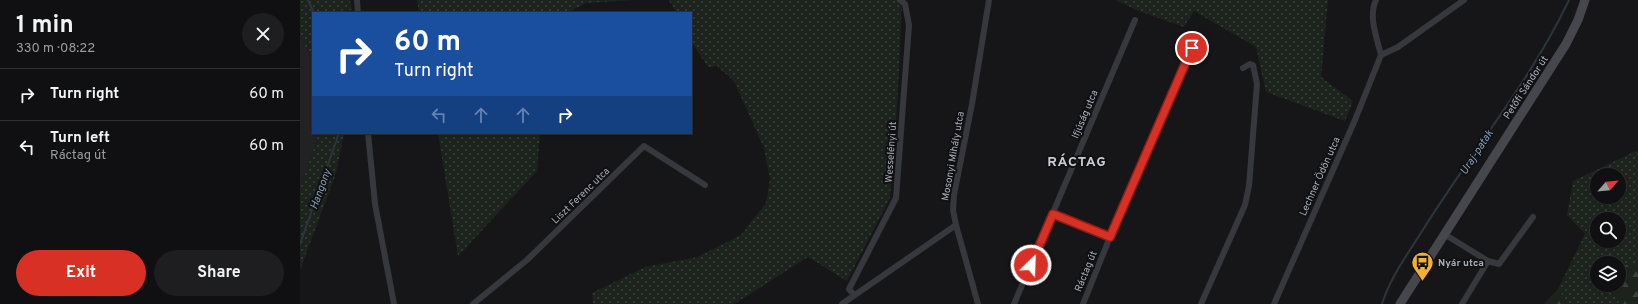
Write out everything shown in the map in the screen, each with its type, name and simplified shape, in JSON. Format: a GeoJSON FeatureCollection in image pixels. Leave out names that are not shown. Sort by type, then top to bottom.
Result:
{"type":"FeatureCollection","features":[{"type":"Feature","properties":{"kind":"street"},"geometry":{"type":"LineString","coordinates":[[357,0],[358,12]]}},
{"type":"Feature","properties":{"kind":"street","name":"Wesselényi út"},"geometry":{"type":"LineString","coordinates":[[854,295],[849,289],[896,198],[909,25],[905,4],[900,0]]}},
{"type":"Feature","properties":{"kind":"street","name":"Mosonyi Mihály utca"},"geometry":{"type":"LineString","coordinates":[[978,304],[953,210],[954,195],[972,104],[989,0]]}},
{"type":"Feature","properties":{"kind":"street"},"geometry":{"type":"LineString","coordinates":[[1376,0],[1373,9],[1373,22],[1381,55],[1398,47],[1464,0]]}},
{"type":"Feature","properties":{"kind":"street","name":"Petőfi Sándor út"},"geometry":{"type":"LineString","coordinates":[[1400,304],[1566,44],[1578,20],[1585,0]]}},
{"type":"Feature","properties":{"kind":"street","name":"Ifjúság utca"},"geometry":{"type":"LineString","coordinates":[[1014,304],[1135,20]]}},
{"type":"Feature","properties":{"kind":"street","name":"Ráctag út"},"geometry":{"type":"LineString","coordinates":[[1083,304],[1110,237],[1192,48]]}},
{"type":"Feature","properties":{"kind":"street","name":"Lechner Ödön utca"},"geometry":{"type":"LineString","coordinates":[[1274,304],[1355,120],[1381,55]]}},
{"type":"Feature","properties":{"kind":"street"},"geometry":{"type":"LineString","coordinates":[[1201,304],[1244,209],[1249,186],[1256,84],[1253,65],[1243,68]]}},
{"type":"Feature","properties":{"kind":"street"},"geometry":{"type":"LineString","coordinates":[[368,134],[375,204],[394,304]]}},
{"type":"Feature","properties":{"kind":"street","name":"Liszt Ferenc utca"},"geometry":{"type":"LineString","coordinates":[[473,304],[527,260],[644,146],[705,185]]}},
{"type":"Feature","properties":{"kind":"street"},"geometry":{"type":"LineString","coordinates":[[1053,214],[1110,237]]}},
{"type":"Feature","properties":{"kind":"street"},"geometry":{"type":"LineString","coordinates":[[1444,234],[1496,265],[1502,263],[1534,217]]}},
{"type":"Feature","properties":{"kind":"street"},"geometry":{"type":"LineString","coordinates":[[842,304],[956,225]]}},
{"type":"Feature","properties":{"kind":"street"},"geometry":{"type":"LineString","coordinates":[[1462,304],[1488,261]]}},
{"type":"Feature","properties":{"kind":"shaded area"},"geometry":{"type":"Polygon","coordinates":[[[300,37],[312,58],[312,134],[319,134],[300,189],[300,37]]]}},
{"type":"Feature","properties":{"kind":"green space"},"geometry":{"type":"Polygon","coordinates":[[[300,0],[350,0],[352,10],[312,12],[312,58],[300,37],[300,0]]]}},
{"type":"Feature","properties":{"kind":"green space"},"geometry":{"type":"Polygon","coordinates":[[[417,0],[634,0],[586,3],[569,12],[419,12],[417,0]]]}},
{"type":"Feature","properties":{"kind":"green space"},"geometry":{"type":"Polygon","coordinates":[[[669,0],[902,0],[898,92],[890,198],[847,281],[808,257],[734,304],[593,304],[592,293],[645,267],[697,257],[741,235],[766,203],[770,179],[764,148],[734,81],[717,66],[708,67],[692,43],[692,12],[675,12],[669,0]]]}},
{"type":"Feature","properties":{"kind":"green space"},"geometry":{"type":"Polygon","coordinates":[[[1115,0],[1328,0],[1321,77],[1353,101],[1345,121],[1266,92],[1256,47],[1194,11],[1184,27],[1139,11],[1115,0]]]}},
{"type":"Feature","properties":{"kind":"green space"},"geometry":{"type":"Polygon","coordinates":[[[319,134],[344,134],[336,173],[300,270],[300,189],[319,134]]]}},
{"type":"Feature","properties":{"kind":"green space"},"geometry":{"type":"Polygon","coordinates":[[[438,134],[540,134],[537,171],[458,256],[438,134]]]}},
{"type":"Feature","properties":{"kind":"green space"},"geometry":{"type":"Polygon","coordinates":[[[1638,150],[1638,264],[1626,265],[1626,256],[1590,256],[1590,292],[1617,292],[1619,303],[1568,304],[1558,289],[1585,234],[1567,215],[1573,181],[1590,173],[1590,204],[1626,204],[1626,168],[1600,168],[1638,150]]]}},
{"type":"Feature","properties":{"kind":"green space"},"geometry":{"type":"Polygon","coordinates":[[[1638,264],[1638,304],[1617,304],[1619,302],[1617,292],[1626,292],[1626,265],[1638,264]]]}},
{"type":"Feature","properties":{"kind":"green space"},"geometry":{"type":"Polygon","coordinates":[[[1558,289],[1568,304],[1544,304],[1558,289]]]}},
{"type":"Feature","properties":{"kind":"waterway","name":"Hangony"},"geometry":{"type":"LineString","coordinates":[[308,0],[314,12]]}},
{"type":"Feature","properties":{"kind":"waterway","name":"Uraj-patak"},"geometry":{"type":"LineString","coordinates":[[1382,304],[1390,283],[1401,263],[1519,87],[1554,30],[1569,0]]}},
{"type":"Feature","properties":{"kind":"waterway","name":"Hangony"},"geometry":{"type":"LineString","coordinates":[[300,244],[339,134]]}},
{"type":"Feature","properties":{"kind":"place","name":"Nyár utca"},"geometry":{"type":"Point","coordinates":[1423,282]}},
{"type":"Feature","properties":{"kind":"district","name":"RÁCTAG"},"geometry":{"type":"Point","coordinates":[1077,161]}},
{"type":"Feature","properties":{"kind":"route"},"geometry":{"type":"LineString","coordinates":[[1031,265],[1053,214],[1110,237],[1192,48]]}}]}
